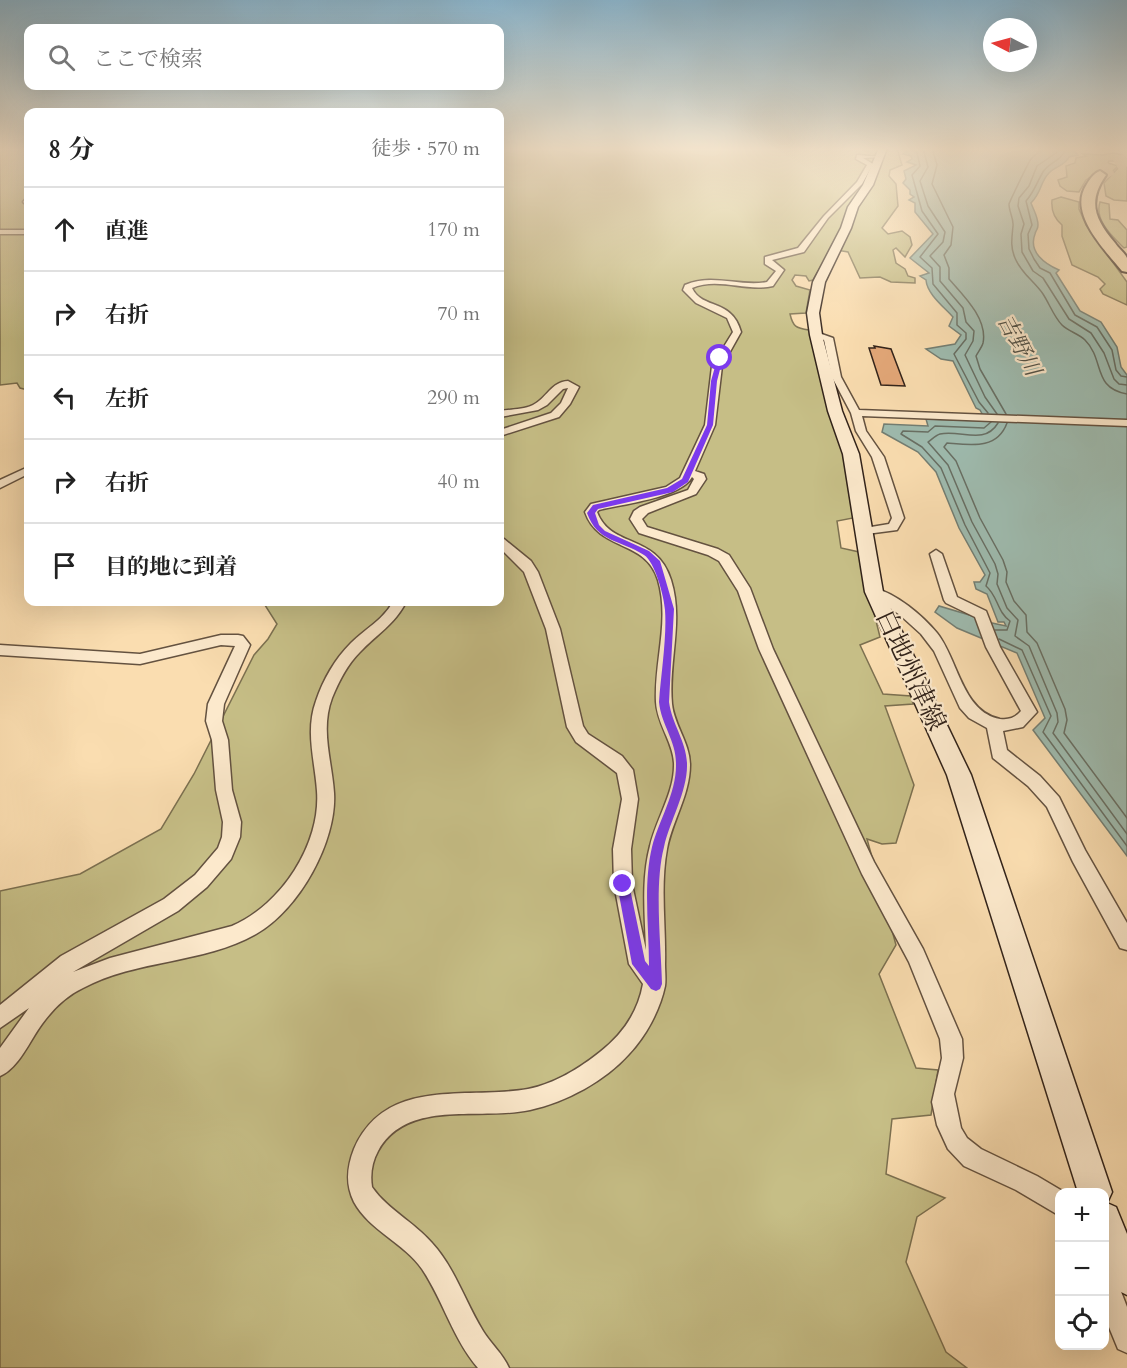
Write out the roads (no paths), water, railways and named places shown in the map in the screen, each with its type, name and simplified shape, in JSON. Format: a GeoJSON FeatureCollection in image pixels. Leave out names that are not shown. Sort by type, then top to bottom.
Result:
{"type":"FeatureCollection","features":[{"type":"Feature","properties":{"kind":"highway"},"geometry":{"type":"LineString","coordinates":[[1088,212],[1127,268]]}},
{"type":"Feature","properties":{"kind":"main road","name":"白地州津線"},"geometry":{"type":"LineString","coordinates":[[851,212],[846,228],[819,282],[813,313],[816,335],[835,411],[851,454],[874,592],[959,775],[1094,1188]]}},
{"type":"Feature","properties":{"kind":"main road"},"geometry":{"type":"LineString","coordinates":[[1109,1232],[1127,1277]]}},
{"type":"Feature","properties":{"kind":"street"},"geometry":{"type":"LineString","coordinates":[[496,1368],[474,1340],[429,1258],[404,1232],[368,1203],[359,1177],[367,1145],[385,1122],[402,1113],[434,1106],[529,1100],[573,1083],[623,1047],[639,1026],[648,1008],[656,984],[654,871],[658,847],[678,786],[682,765],[679,746],[665,714],[664,702],[670,609],[656,561],[646,553],[602,532],[591,513],[596,507],[670,490],[685,480],[690,473],[710,425],[717,366],[737,332],[733,318],[720,308],[693,298],[687,290],[688,287],[709,281],[770,284],[780,270],[768,262],[768,259],[801,250],[832,212]]}},
{"type":"Feature","properties":{"kind":"street"},"geometry":{"type":"LineString","coordinates":[[0,232],[24,232]]}},
{"type":"Feature","properties":{"kind":"street"},"geometry":{"type":"LineString","coordinates":[[816,335],[828,339],[831,365],[847,400],[856,412],[861,431],[878,457],[898,518],[893,527],[880,531],[863,532]]}},
{"type":"Feature","properties":{"kind":"street"},"geometry":{"type":"LineString","coordinates":[[504,413],[537,407],[561,385],[569,384],[574,387],[565,404],[555,415],[504,432]]}},
{"type":"Feature","properties":{"kind":"street"},"geometry":{"type":"LineString","coordinates":[[856,412],[1127,423]]}},
{"type":"Feature","properties":{"kind":"street"},"geometry":{"type":"LineString","coordinates":[[0,485],[24,472]]}},
{"type":"Feature","properties":{"kind":"street"},"geometry":{"type":"LineString","coordinates":[[690,473],[700,476],[692,492],[644,510],[638,514],[638,524],[643,530],[655,535],[713,552],[724,558],[729,565],[745,591],[766,649],[868,868],[916,956],[951,1039],[954,1051],[943,1099],[951,1130],[958,1144],[969,1155],[1026,1182],[1055,1201]]}},
{"type":"Feature","properties":{"kind":"street"},"geometry":{"type":"LineString","coordinates":[[504,545],[526,564],[531,572],[553,629],[575,727],[582,738],[616,761],[625,770],[630,799],[622,849],[623,884],[639,964],[656,984]]}},
{"type":"Feature","properties":{"kind":"street"},"geometry":{"type":"LineString","coordinates":[[874,592],[891,601],[931,635],[970,710],[994,724],[1008,725],[1023,721],[1029,712],[993,647],[981,614],[951,600],[936,554]]}},
{"type":"Feature","properties":{"kind":"street"},"geometry":{"type":"LineString","coordinates":[[0,1065],[36,1012],[64,987],[87,974],[236,934],[257,923],[297,881],[315,849],[326,814],[327,793],[319,722],[322,704],[337,672],[354,649],[395,611],[397,606]]}},
{"type":"Feature","properties":{"kind":"street"},"geometry":{"type":"LineString","coordinates":[[0,650],[140,658],[221,640],[238,640],[243,645],[216,704],[214,721],[220,740],[224,790],[232,822],[231,837],[225,852],[201,880],[171,905],[68,963],[0,1017]]}},
{"type":"Feature","properties":{"kind":"street"},"geometry":{"type":"LineString","coordinates":[[994,724],[999,753],[1034,781],[1053,802],[1079,856],[1127,941]]}},
{"type":"Feature","properties":{"kind":"street"},"geometry":{"type":"LineString","coordinates":[[1109,1293],[1127,1340]]}},
{"type":"Feature","properties":{"kind":"water","name":"吉野川"},"geometry":{"type":"Polygon","coordinates":[[[915,212],[1035,212],[1038,222],[1033,240],[1036,252],[1043,261],[1059,270],[1056,273],[1080,311],[1101,322],[1117,347],[1121,367],[1127,375],[1127,856],[1033,730],[1045,718],[1017,653],[957,628],[935,612],[939,606],[976,617],[978,620],[1006,626],[1004,622],[998,622],[987,594],[976,589],[974,582],[980,582],[985,575],[959,528],[936,472],[918,452],[882,432],[884,424],[928,426],[926,419],[986,421],[980,410],[976,408],[953,361],[941,359],[926,349],[955,344],[961,335],[949,326],[953,317],[933,295],[926,280],[920,276],[929,273],[910,258],[933,234],[915,212]]]}}]}
